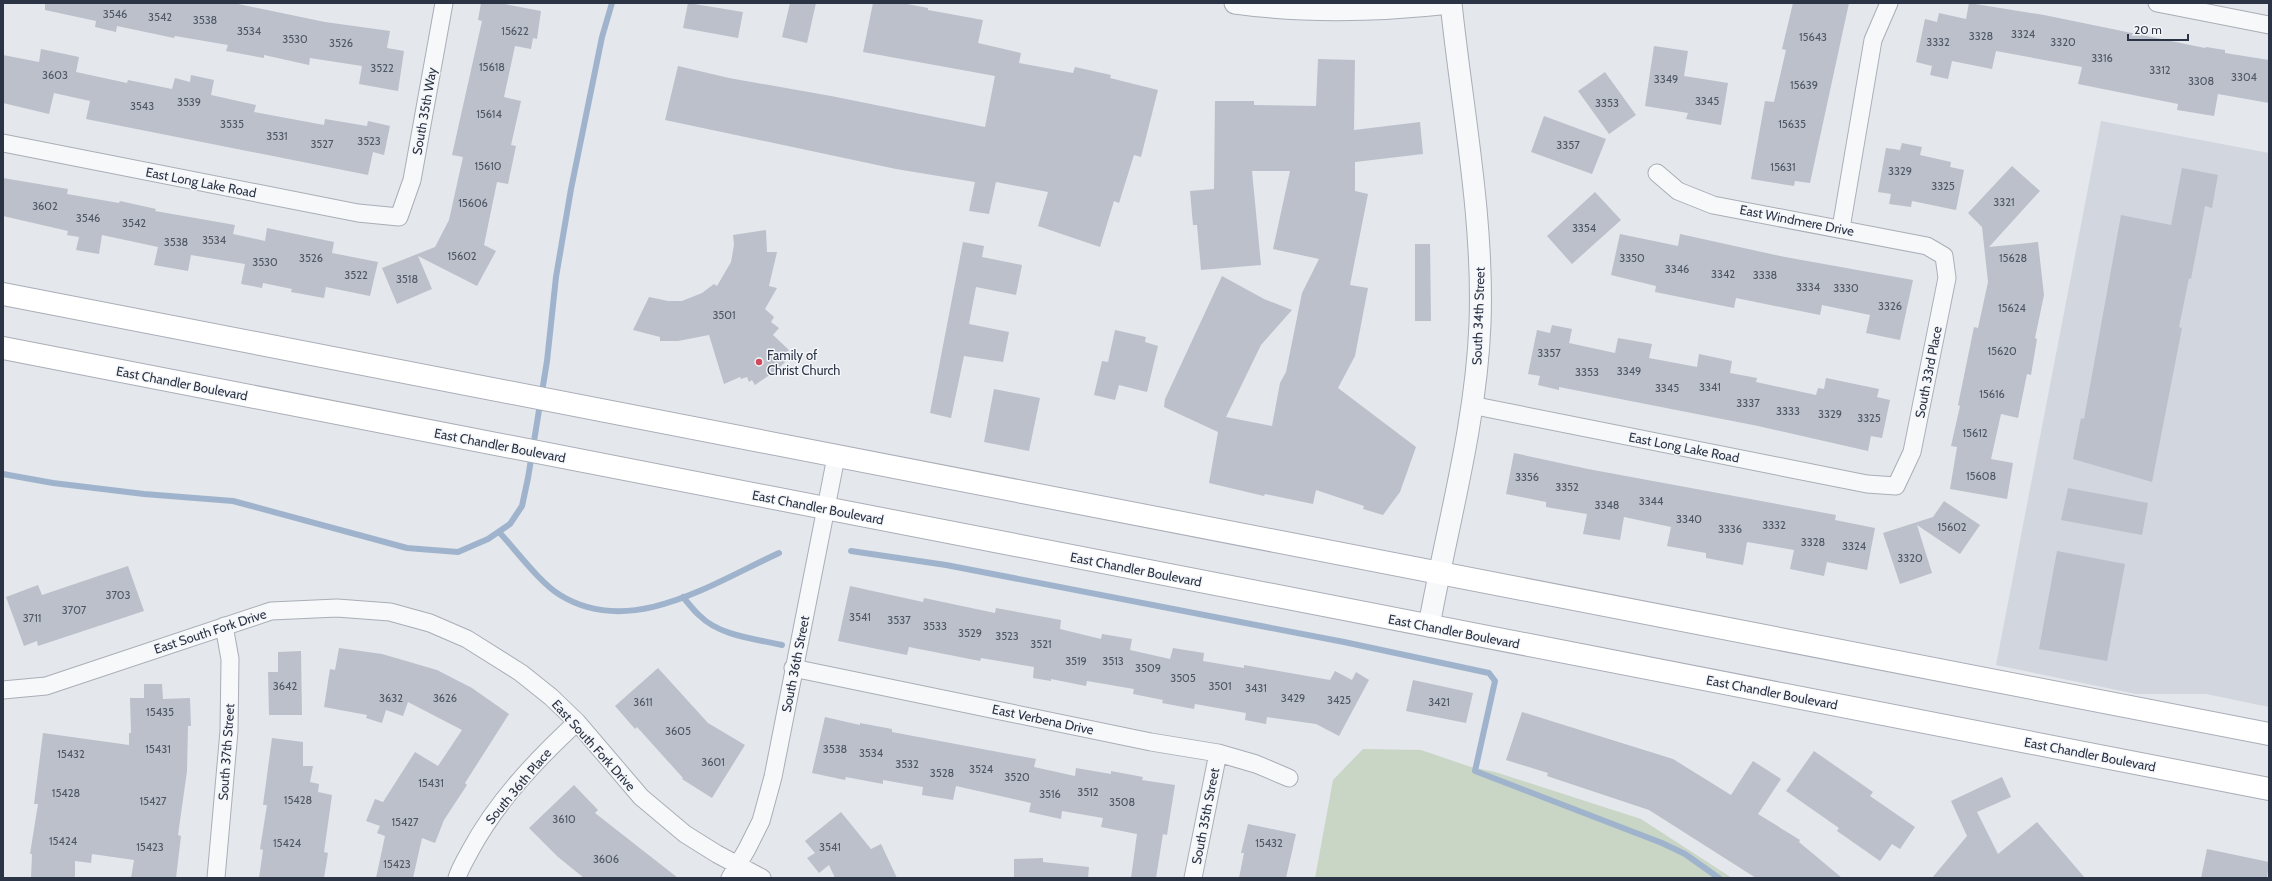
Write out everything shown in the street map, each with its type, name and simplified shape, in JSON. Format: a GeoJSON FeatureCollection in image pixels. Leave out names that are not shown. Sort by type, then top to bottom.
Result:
{"type":"FeatureCollection","features":[{"type":"Feature","properties":{"kind":"main road"},"geometry":{"type":"LineString","coordinates":[[3,294],[836,457],[2269,734]]}},
{"type":"Feature","properties":{"kind":"main road","name":"East Chandler Boulevard"},"geometry":{"type":"LineString","coordinates":[[3,348],[2269,789]]}},
{"type":"Feature","properties":{"kind":"street","name":"South 35th Way"},"geometry":{"type":"LineString","coordinates":[[399,217],[412,180],[443,3]]}},
{"type":"Feature","properties":{"kind":"street"},"geometry":{"type":"LineString","coordinates":[[1235,3],[1298,9],[1351,10],[1404,8],[1450,3]]}},
{"type":"Feature","properties":{"kind":"street","name":"South 34th Street"},"geometry":{"type":"LineString","coordinates":[[1429,626],[1464,454],[1478,356],[1480,265],[1450,3]]}},
{"type":"Feature","properties":{"kind":"street"},"geometry":{"type":"LineString","coordinates":[[1841,228],[1873,40],[1889,3]]}},
{"type":"Feature","properties":{"kind":"street"},"geometry":{"type":"LineString","coordinates":[[2157,3],[2269,25]]}},
{"type":"Feature","properties":{"kind":"street","name":"East Long Lake Road"},"geometry":{"type":"LineString","coordinates":[[3,143],[358,213],[399,217]]}},
{"type":"Feature","properties":{"kind":"street","name":"East Windmere Drive"},"geometry":{"type":"LineString","coordinates":[[1656,173],[1678,191],[1713,205],[1841,228],[1927,246],[1944,256]]}},
{"type":"Feature","properties":{"kind":"street","name":"South 33rd Place"},"geometry":{"type":"LineString","coordinates":[[1896,486],[1912,452],[1946,278],[1944,256]]}},
{"type":"Feature","properties":{"kind":"street","name":"East Long Lake Road"},"geometry":{"type":"LineString","coordinates":[[1471,405],[1866,484],[1896,486]]}},
{"type":"Feature","properties":{"kind":"street","name":"South 36th Street"},"geometry":{"type":"LineString","coordinates":[[734,871],[761,821],[773,777],[793,668],[836,457]]}},
{"type":"Feature","properties":{"kind":"street","name":"East South Fork Drive"},"geometry":{"type":"LineString","coordinates":[[3,690],[46,686],[271,611],[337,608],[390,612],[430,623],[467,639],[521,674],[551,697],[577,722],[641,797],[685,834],[734,871],[762,878]]}},
{"type":"Feature","properties":{"kind":"street","name":"South 37th Street"},"geometry":{"type":"LineString","coordinates":[[216,878],[229,731],[230,659],[224,626]]}},
{"type":"Feature","properties":{"kind":"street","name":"East Verbena Drive"},"geometry":{"type":"LineString","coordinates":[[793,668],[1151,742],[1218,753],[1256,764],[1289,778]]}},
{"type":"Feature","properties":{"kind":"street","name":"South 36th Place"},"geometry":{"type":"LineString","coordinates":[[457,878],[482,828],[506,796],[547,750],[577,722]]}},
{"type":"Feature","properties":{"kind":"street","name":"South 35th Street"},"geometry":{"type":"LineString","coordinates":[[1193,878],[1218,753]]}},
{"type":"Feature","properties":{"kind":"shaded area"},"geometry":{"type":"Polygon","coordinates":[[[2101,121],[2269,153],[2269,707],[2206,694],[2136,694],[1996,665],[2101,121]]]}},
{"type":"Feature","properties":{"kind":"green space"},"geometry":{"type":"Polygon","coordinates":[[[1363,749],[1421,750],[1471,767],[1495,772],[1641,819],[1732,878],[1315,878],[1333,780],[1363,749]]]}},
{"type":"Feature","properties":{"kind":"building"},"geometry":{"type":"Polygon","coordinates":[[[45,3],[233,3],[325,22],[390,31],[387,48],[404,51],[398,91],[359,84],[362,66],[310,58],[309,65],[264,55],[264,58],[226,51],[228,45],[175,36],[174,38],[117,26],[116,32],[95,27],[96,21],[45,10],[45,3]]]}},
{"type":"Feature","properties":{"kind":"building"},"geometry":{"type":"Polygon","coordinates":[[[481,3],[499,3],[541,11],[537,39],[533,38],[531,49],[515,46],[504,97],[521,101],[511,145],[516,146],[508,184],[497,182],[484,245],[496,251],[477,286],[418,256],[432,289],[397,304],[382,268],[435,247],[449,220],[463,157],[452,155],[482,21],[478,20],[481,3]]]}},
{"type":"Feature","properties":{"kind":"building"},"geometry":{"type":"Polygon","coordinates":[[[688,3],[743,12],[738,38],[683,28],[688,3]]]}},
{"type":"Feature","properties":{"kind":"building"},"geometry":{"type":"Polygon","coordinates":[[[790,3],[816,3],[807,43],[782,37],[790,3]]]}},
{"type":"Feature","properties":{"kind":"building"},"geometry":{"type":"Polygon","coordinates":[[[873,3],[902,3],[928,8],[928,10],[983,20],[978,43],[1021,53],[1019,63],[1073,73],[1075,67],[1111,75],[1110,78],[1158,90],[1141,157],[1134,155],[1119,203],[1114,201],[1100,247],[1038,226],[1048,192],[996,182],[989,214],[969,211],[975,182],[896,169],[665,120],[678,66],[729,78],[831,96],[985,127],[995,76],[863,52],[873,3]]]}},
{"type":"Feature","properties":{"kind":"building"},"geometry":{"type":"Polygon","coordinates":[[[1793,3],[1849,3],[1810,183],[1795,181],[1794,186],[1751,179],[1765,101],[1774,102],[1786,50],[1782,49],[1793,3]]]}},
{"type":"Feature","properties":{"kind":"building"},"geometry":{"type":"Polygon","coordinates":[[[1969,3],[2044,15],[2205,48],[2225,50],[2225,53],[2269,60],[2269,103],[2218,94],[2214,116],[2177,110],[2178,104],[2078,84],[2082,67],[1996,51],[1992,69],[1952,61],[1948,79],[1930,75],[1932,66],[1916,62],[1925,19],[1937,22],[1939,13],[1966,19],[1969,3]]]}},
{"type":"Feature","properties":{"kind":"building"},"geometry":{"type":"Polygon","coordinates":[[[1654,46],[1688,51],[1684,76],[1728,83],[1721,125],[1686,119],[1688,113],[1645,106],[1654,46]]]}},
{"type":"Feature","properties":{"kind":"building"},"geometry":{"type":"Polygon","coordinates":[[[41,49],[79,57],[76,72],[127,83],[128,80],[172,89],[175,78],[190,82],[191,75],[214,80],[211,95],[256,105],[254,112],[324,125],[325,119],[367,126],[368,121],[390,126],[384,155],[373,152],[368,175],[86,119],[90,101],[54,93],[49,114],[3,103],[3,55],[39,62],[41,49]]]}},
{"type":"Feature","properties":{"kind":"building"},"geometry":{"type":"Polygon","coordinates":[[[1318,59],[1355,60],[1354,130],[1420,122],[1423,154],[1355,162],[1355,191],[1368,194],[1350,285],[1368,288],[1355,356],[1338,388],[1416,447],[1400,492],[1383,515],[1363,509],[1364,506],[1316,490],[1313,504],[1265,494],[1264,496],[1209,483],[1218,432],[1164,407],[1165,399],[1222,276],[1264,299],[1292,310],[1261,345],[1226,417],[1272,426],[1280,383],[1286,372],[1302,293],[1319,259],[1273,249],[1290,171],[1252,171],[1261,265],[1201,270],[1197,225],[1193,225],[1190,191],[1214,189],[1215,101],[1254,101],[1254,105],[1316,106],[1318,59]]]}},
{"type":"Feature","properties":{"kind":"building"},"geometry":{"type":"Polygon","coordinates":[[[1605,72],[1636,115],[1609,134],[1578,91],[1605,72]]]}},
{"type":"Feature","properties":{"kind":"building"},"geometry":{"type":"Polygon","coordinates":[[[1544,116],[1606,139],[1592,174],[1531,152],[1544,116]]]}},
{"type":"Feature","properties":{"kind":"building"},"geometry":{"type":"Polygon","coordinates":[[[1902,143],[1922,147],[1920,155],[1951,162],[1950,167],[1964,170],[1956,210],[1912,201],[1911,207],[1889,204],[1891,194],[1878,192],[1886,148],[1900,150],[1902,143]]]}},
{"type":"Feature","properties":{"kind":"building"},"geometry":{"type":"Polygon","coordinates":[[[2012,166],[2040,191],[1989,247],[2038,242],[2044,295],[2035,338],[2037,339],[2031,375],[2027,374],[2018,418],[2001,414],[1991,459],[2013,463],[2007,499],[1950,489],[1957,447],[1951,446],[1960,406],[1958,405],[1974,327],[1978,328],[1988,282],[1982,227],[1968,213],[2012,166]]]}},
{"type":"Feature","properties":{"kind":"building"},"geometry":{"type":"Polygon","coordinates":[[[2182,168],[2218,175],[2212,208],[2205,206],[2191,279],[2189,278],[2179,327],[2182,328],[2152,482],[2073,459],[2081,418],[2084,419],[2121,215],[2171,225],[2182,168]]]}},
{"type":"Feature","properties":{"kind":"building"},"geometry":{"type":"Polygon","coordinates":[[[3,178],[68,189],[67,194],[119,203],[120,201],[156,209],[155,211],[235,225],[233,234],[265,241],[267,228],[334,242],[332,253],[378,262],[370,296],[326,287],[324,298],[291,292],[292,289],[263,283],[262,288],[241,284],[245,264],[191,255],[188,271],[154,265],[158,247],[102,235],[99,254],[76,250],[79,237],[67,235],[68,231],[3,216],[3,178]]]}},
{"type":"Feature","properties":{"kind":"building"},"geometry":{"type":"Polygon","coordinates":[[[1595,192],[1621,220],[1572,264],[1547,236],[1595,192]]]}},
{"type":"Feature","properties":{"kind":"building"},"geometry":{"type":"Polygon","coordinates":[[[766,230],[767,252],[777,252],[769,286],[777,288],[765,309],[774,317],[771,322],[779,328],[773,335],[789,350],[786,354],[790,357],[778,369],[755,385],[752,380],[749,382],[747,377],[741,379],[740,377],[724,384],[709,335],[678,341],[660,341],[660,337],[633,330],[649,297],[668,301],[682,301],[702,293],[714,284],[717,286],[731,262],[734,245],[733,235],[766,230]]]}},
{"type":"Feature","properties":{"kind":"building"},"geometry":{"type":"Polygon","coordinates":[[[1620,234],[1678,246],[1680,234],[1785,257],[1913,280],[1900,340],[1866,333],[1870,315],[1822,305],[1820,315],[1736,298],[1734,308],[1655,292],[1656,286],[1611,275],[1620,234]]]}},
{"type":"Feature","properties":{"kind":"building"},"geometry":{"type":"Polygon","coordinates":[[[963,242],[984,246],[982,257],[1022,265],[1016,295],[976,287],[969,324],[1009,332],[1003,362],[964,356],[951,418],[930,413],[963,242]]]}},
{"type":"Feature","properties":{"kind":"building"},"geometry":{"type":"Polygon","coordinates":[[[1415,244],[1430,244],[1431,321],[1415,321],[1415,244]]]}},
{"type":"Feature","properties":{"kind":"building"},"geometry":{"type":"Polygon","coordinates":[[[1552,325],[1572,329],[1569,343],[1615,353],[1618,338],[1652,344],[1649,358],[1697,367],[1699,354],[1732,361],[1730,373],[1757,378],[1756,382],[1816,395],[1818,388],[1824,389],[1826,378],[1879,389],[1877,397],[1890,400],[1882,438],[1871,436],[1868,451],[1758,426],[1559,387],[1559,390],[1538,385],[1540,376],[1528,374],[1537,330],[1550,333],[1552,325]]]}},
{"type":"Feature","properties":{"kind":"building"},"geometry":{"type":"Polygon","coordinates":[[[1115,330],[1146,337],[1145,342],[1158,346],[1147,392],[1119,385],[1115,400],[1094,395],[1102,361],[1108,362],[1115,330]]]}},
{"type":"Feature","properties":{"kind":"building"},"geometry":{"type":"Polygon","coordinates":[[[994,389],[1040,398],[1029,451],[984,442],[994,389]]]}},
{"type":"Feature","properties":{"kind":"building"},"geometry":{"type":"Polygon","coordinates":[[[1514,453],[1588,469],[1836,515],[1835,520],[1875,528],[1867,570],[1827,562],[1824,576],[1790,569],[1794,550],[1747,542],[1743,565],[1706,558],[1706,553],[1667,546],[1671,527],[1624,517],[1620,540],[1583,534],[1587,514],[1546,507],[1546,502],[1506,494],[1514,453]]]}},
{"type":"Feature","properties":{"kind":"building"},"geometry":{"type":"Polygon","coordinates":[[[2068,488],[2148,503],[2142,535],[2061,520],[2068,488]]]}},
{"type":"Feature","properties":{"kind":"building"},"geometry":{"type":"Polygon","coordinates":[[[1944,501],[1980,525],[1960,554],[1917,525],[1932,573],[1900,584],[1883,533],[1933,517],[1944,501]]]}},
{"type":"Feature","properties":{"kind":"building"},"geometry":{"type":"Polygon","coordinates":[[[2057,551],[2125,564],[2107,661],[2039,649],[2057,551]]]}},
{"type":"Feature","properties":{"kind":"building"},"geometry":{"type":"Polygon","coordinates":[[[128,566],[144,611],[38,646],[37,641],[24,646],[6,597],[38,585],[42,595],[128,566]]]}},
{"type":"Feature","properties":{"kind":"building"},"geometry":{"type":"Polygon","coordinates":[[[850,586],[923,602],[924,598],[995,613],[996,608],[1061,620],[1060,629],[1101,639],[1102,634],[1132,639],[1130,650],[1170,659],[1173,648],[1204,653],[1203,661],[1244,668],[1244,665],[1330,680],[1335,671],[1352,680],[1356,672],[1369,680],[1339,736],[1316,724],[1267,717],[1266,724],[1245,720],[1246,713],[1195,704],[1194,709],[1162,703],[1163,700],[1133,694],[1134,689],[1087,681],[1086,686],[1051,679],[1051,681],[1033,678],[1034,667],[981,658],[980,661],[909,647],[907,655],[838,641],[850,586]]]}},
{"type":"Feature","properties":{"kind":"building"},"geometry":{"type":"Polygon","coordinates":[[[339,648],[382,654],[437,670],[472,688],[509,714],[465,783],[467,785],[444,820],[435,843],[422,838],[413,878],[376,878],[385,836],[377,833],[380,826],[366,821],[375,799],[383,802],[415,752],[438,766],[462,730],[408,702],[403,716],[386,710],[382,723],[366,718],[367,715],[324,707],[330,669],[335,670],[339,648]]]}},
{"type":"Feature","properties":{"kind":"building"},"geometry":{"type":"Polygon","coordinates":[[[301,651],[302,715],[269,715],[268,672],[278,672],[278,652],[301,651]]]}},
{"type":"Feature","properties":{"kind":"building"},"geometry":{"type":"Polygon","coordinates":[[[658,668],[708,723],[745,745],[712,798],[682,779],[683,778],[637,727],[635,729],[615,706],[658,668]]]}},
{"type":"Feature","properties":{"kind":"building"},"geometry":{"type":"Polygon","coordinates":[[[1413,680],[1473,693],[1466,723],[1406,711],[1413,680]]]}},
{"type":"Feature","properties":{"kind":"building"},"geometry":{"type":"Polygon","coordinates":[[[144,684],[162,684],[163,699],[190,698],[191,726],[188,726],[187,771],[178,835],[181,836],[176,878],[131,878],[134,860],[92,854],[91,863],[75,861],[75,878],[31,878],[32,854],[30,854],[38,804],[34,804],[43,733],[129,745],[129,733],[131,733],[130,698],[144,698],[144,684]]]}},
{"type":"Feature","properties":{"kind":"building"},"geometry":{"type":"Polygon","coordinates":[[[1522,712],[1673,759],[1731,795],[1753,761],[1781,779],[1758,814],[1800,840],[1799,842],[1842,878],[1756,878],[1649,810],[1547,776],[1548,773],[1506,760],[1522,712]]]}},
{"type":"Feature","properties":{"kind":"building"},"geometry":{"type":"Polygon","coordinates":[[[825,717],[860,725],[860,723],[892,729],[892,732],[1036,759],[1034,767],[1075,776],[1076,768],[1111,774],[1111,771],[1143,777],[1142,780],[1175,785],[1167,835],[1163,834],[1156,878],[1131,878],[1137,834],[1101,827],[1103,818],[1062,811],[1061,819],[1029,812],[1031,803],[956,786],[953,800],[922,795],[923,787],[883,780],[883,784],[846,777],[845,780],[812,773],[825,717]]]}},
{"type":"Feature","properties":{"kind":"building"},"geometry":{"type":"Polygon","coordinates":[[[272,738],[303,742],[303,766],[313,766],[310,782],[319,784],[318,792],[332,795],[324,852],[328,853],[324,878],[259,878],[263,850],[260,849],[267,805],[263,805],[272,738]]]}},
{"type":"Feature","properties":{"kind":"building"},"geometry":{"type":"Polygon","coordinates":[[[1814,751],[1873,792],[1870,796],[1915,827],[1900,849],[1892,844],[1880,861],[1837,831],[1839,828],[1786,791],[1814,751]]]}},
{"type":"Feature","properties":{"kind":"building"},"geometry":{"type":"Polygon","coordinates":[[[2002,777],[2011,797],[1977,812],[1998,854],[2037,822],[2085,878],[1932,878],[1967,836],[1951,801],[2002,777]]]}},
{"type":"Feature","properties":{"kind":"building"},"geometry":{"type":"Polygon","coordinates":[[[574,785],[598,810],[595,813],[678,878],[584,878],[558,857],[529,828],[574,785]]]}},
{"type":"Feature","properties":{"kind":"building"},"geometry":{"type":"Polygon","coordinates":[[[841,812],[871,849],[881,844],[897,878],[835,878],[829,865],[819,873],[807,858],[815,853],[805,841],[841,812]]]}},
{"type":"Feature","properties":{"kind":"building"},"geometry":{"type":"Polygon","coordinates":[[[1248,824],[1296,834],[1286,878],[1239,878],[1244,853],[1241,853],[1248,824]]]}},
{"type":"Feature","properties":{"kind":"building"},"geometry":{"type":"Polygon","coordinates":[[[2207,849],[2269,862],[2267,878],[2201,878],[2207,849]]]}},
{"type":"Feature","properties":{"kind":"building"},"geometry":{"type":"Polygon","coordinates":[[[1043,858],[1043,862],[1089,867],[1088,878],[1014,878],[1014,859],[1043,858]]]}},
{"type":"Feature","properties":{"kind":"waterway"},"geometry":{"type":"LineString","coordinates":[[3,474],[53,483],[144,494],[233,501],[407,548],[458,552],[488,539],[510,524],[522,506],[528,478],[547,361],[556,277],[571,189],[602,37],[612,3]]}},
{"type":"Feature","properties":{"kind":"waterway"},"geometry":{"type":"LineString","coordinates":[[499,532],[552,590],[587,607],[615,611],[643,609],[671,602],[699,591],[779,553]]}},
{"type":"Feature","properties":{"kind":"waterway"},"geometry":{"type":"LineString","coordinates":[[851,551],[946,565],[1344,642],[1489,673],[1495,681],[1475,771],[1662,843],[1685,854],[1719,878]]}},
{"type":"Feature","properties":{"kind":"waterway"},"geometry":{"type":"LineString","coordinates":[[683,597],[708,623],[718,628],[739,636],[782,645]]}},
{"type":"Feature","properties":{"kind":"place","name":"Family of Christ Church"},"geometry":{"type":"Point","coordinates":[759,362]}}]}
